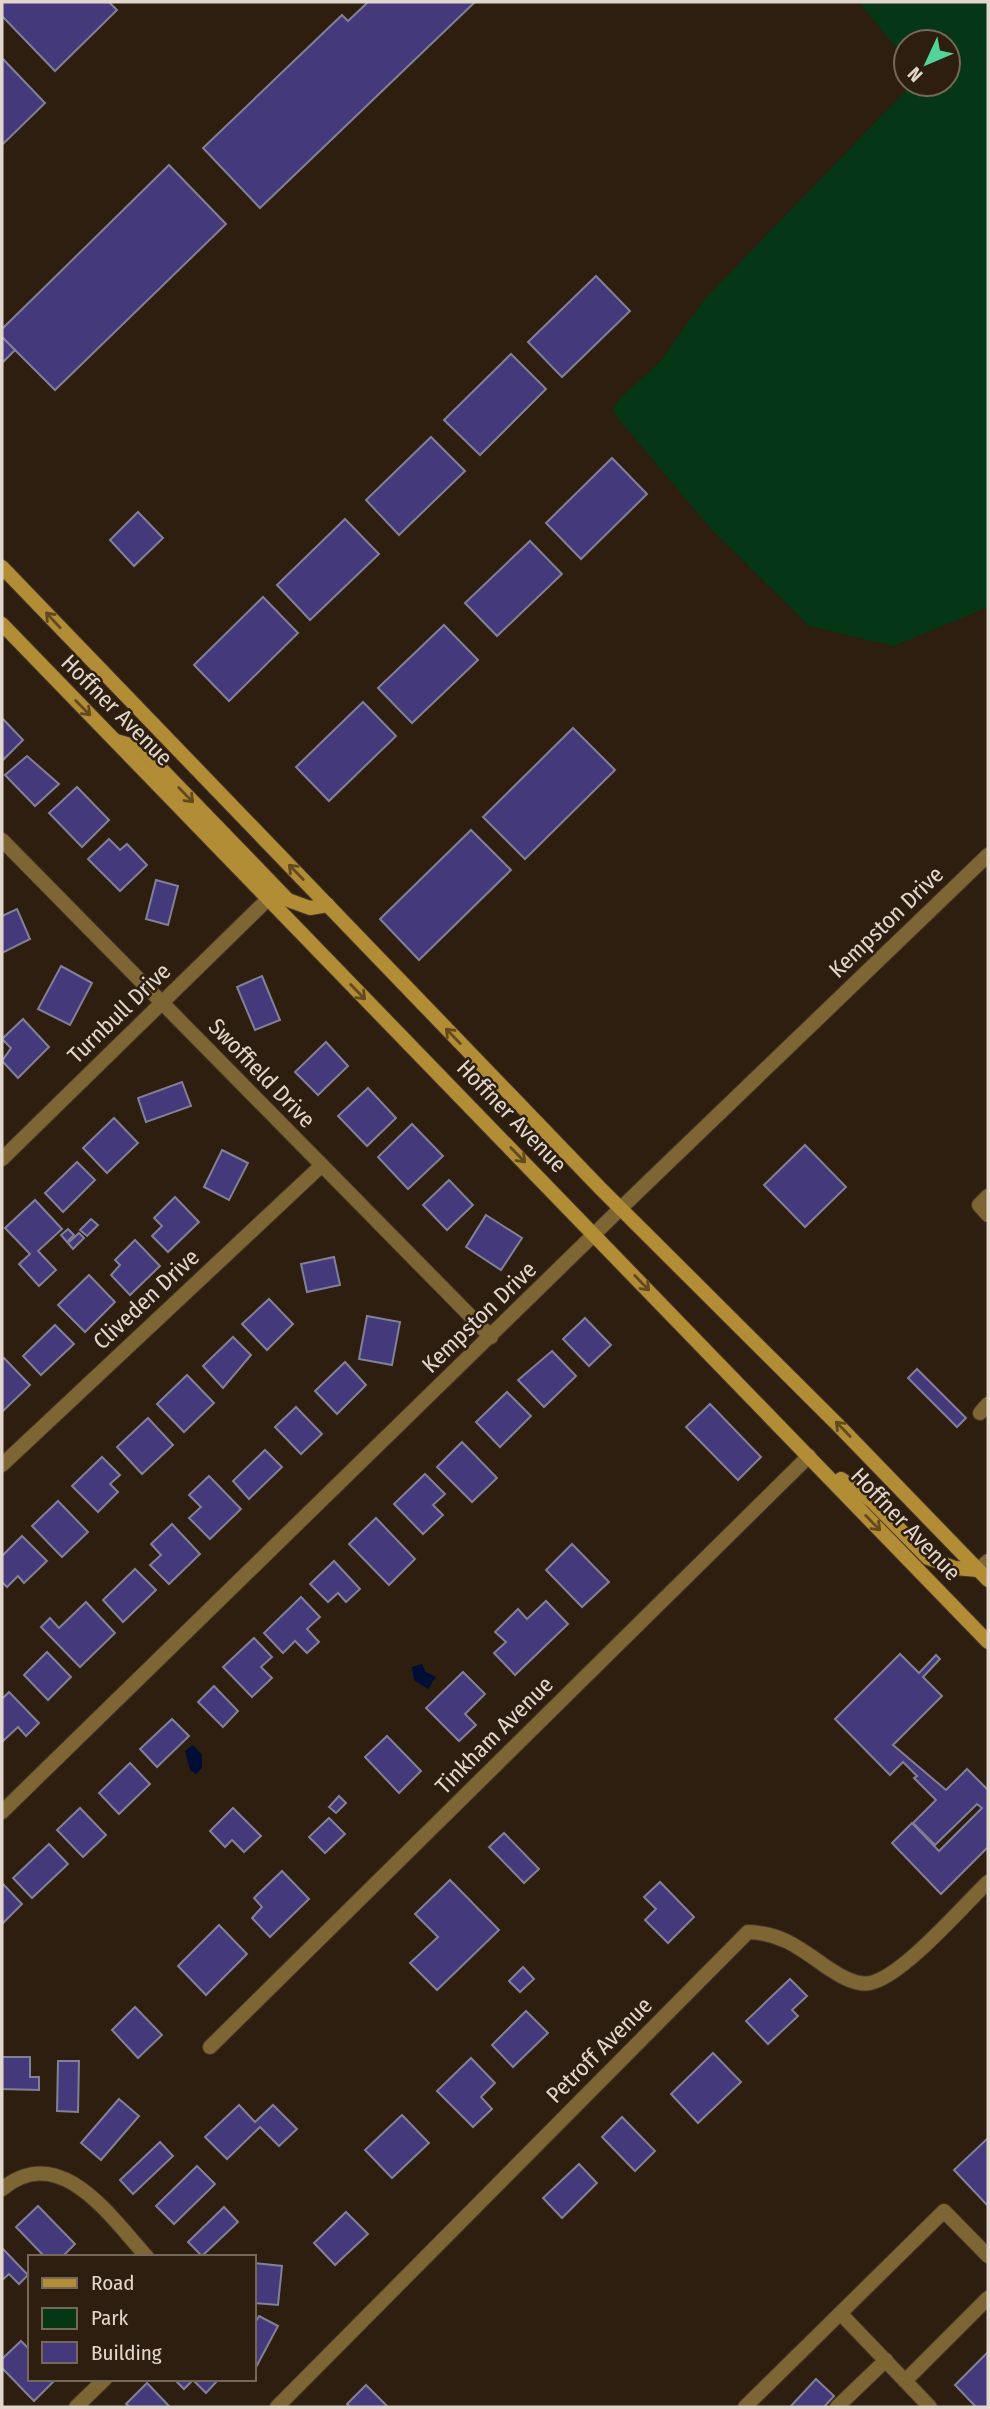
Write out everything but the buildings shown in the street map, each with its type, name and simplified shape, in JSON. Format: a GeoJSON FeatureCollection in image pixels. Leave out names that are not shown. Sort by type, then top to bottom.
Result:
{"type":"FeatureCollection","features":[{"type":"Feature","properties":{"kind":"main road","name":"Hoffner Avenue"},"geometry":{"type":"LineString","coordinates":[[2,567],[621,1208],[985,1570]]}},
{"type":"Feature","properties":{"kind":"main road","name":"Hoffner Avenue"},"geometry":{"type":"LineString","coordinates":[[2,624],[988,1642]]}},
{"type":"Feature","properties":{"kind":"main road"},"geometry":{"type":"LineString","coordinates":[[115,740],[141,748],[288,900],[310,908],[328,905]]}},
{"type":"Feature","properties":{"kind":"main road"},"geometry":{"type":"LineString","coordinates":[[809,1455],[872,1502],[928,1558],[955,1568],[985,1570]]}},
{"type":"Feature","properties":{"kind":"street","name":"Swoffield Drive"},"geometry":{"type":"LineString","coordinates":[[2,840],[491,1338]]}},
{"type":"Feature","properties":{"kind":"street","name":"Kempston Drive"},"geometry":{"type":"LineString","coordinates":[[2,1812],[491,1338],[621,1208],[988,855]]}},
{"type":"Feature","properties":{"kind":"street","name":"Turnbull Drive"},"geometry":{"type":"LineString","coordinates":[[2,1159],[268,899]]}},
{"type":"Feature","properties":{"kind":"street","name":"Cliveden Drive"},"geometry":{"type":"LineString","coordinates":[[2,1465],[321,1166]]}},
{"type":"Feature","properties":{"kind":"street"},"geometry":{"type":"LineString","coordinates":[[988,1196],[979,1205],[988,1215]]}},
{"type":"Feature","properties":{"kind":"street","name":"Tinkham Avenue"},"geometry":{"type":"LineString","coordinates":[[210,2047],[809,1455]]}},
{"type":"Feature","properties":{"kind":"street","name":"Petroff Avenue"},"geometry":{"type":"LineString","coordinates":[[277,2407],[748,1932],[765,1932],[788,1939],[841,1977],[869,1983],[897,1970],[988,1882]]}},
{"type":"Feature","properties":{"kind":"street"},"geometry":{"type":"LineString","coordinates":[[2,2189],[17,2177],[47,2172],[72,2180],[145,2255]]}},
{"type":"Feature","properties":{"kind":"street"},"geometry":{"type":"LineString","coordinates":[[745,2407],[944,2211],[988,2256]]}},
{"type":"Feature","properties":{"kind":"street"},"geometry":{"type":"LineString","coordinates":[[905,2381],[988,2298]]}},
{"type":"Feature","properties":{"kind":"street"},"geometry":{"type":"LineString","coordinates":[[841,2314],[930,2407]]}},
{"type":"Feature","properties":{"kind":"street"},"geometry":{"type":"LineString","coordinates":[[837,2407],[886,2360]]}},
{"type":"Feature","properties":{"kind":"street"},"geometry":{"type":"LineString","coordinates":[[76,2407],[103,2381]]}},
{"type":"Feature","properties":{"kind":"green space"},"geometry":{"type":"Polygon","coordinates":[[[859,2],[988,2],[988,607],[894,646],[809,626],[710,528],[612,411],[619,399],[659,363],[704,300],[899,98],[962,98],[962,28],[892,28],[892,43],[859,2]]]}},
{"type":"Feature","properties":{"kind":"water"},"geometry":{"type":"Polygon","coordinates":[[[422,1664],[426,1672],[436,1677],[428,1689],[414,1680],[412,1667],[422,1664]]]}},
{"type":"Feature","properties":{"kind":"water"},"geometry":{"type":"Polygon","coordinates":[[[193,1745],[202,1755],[202,1768],[196,1774],[190,1770],[185,1751],[193,1745]]]}}]}
